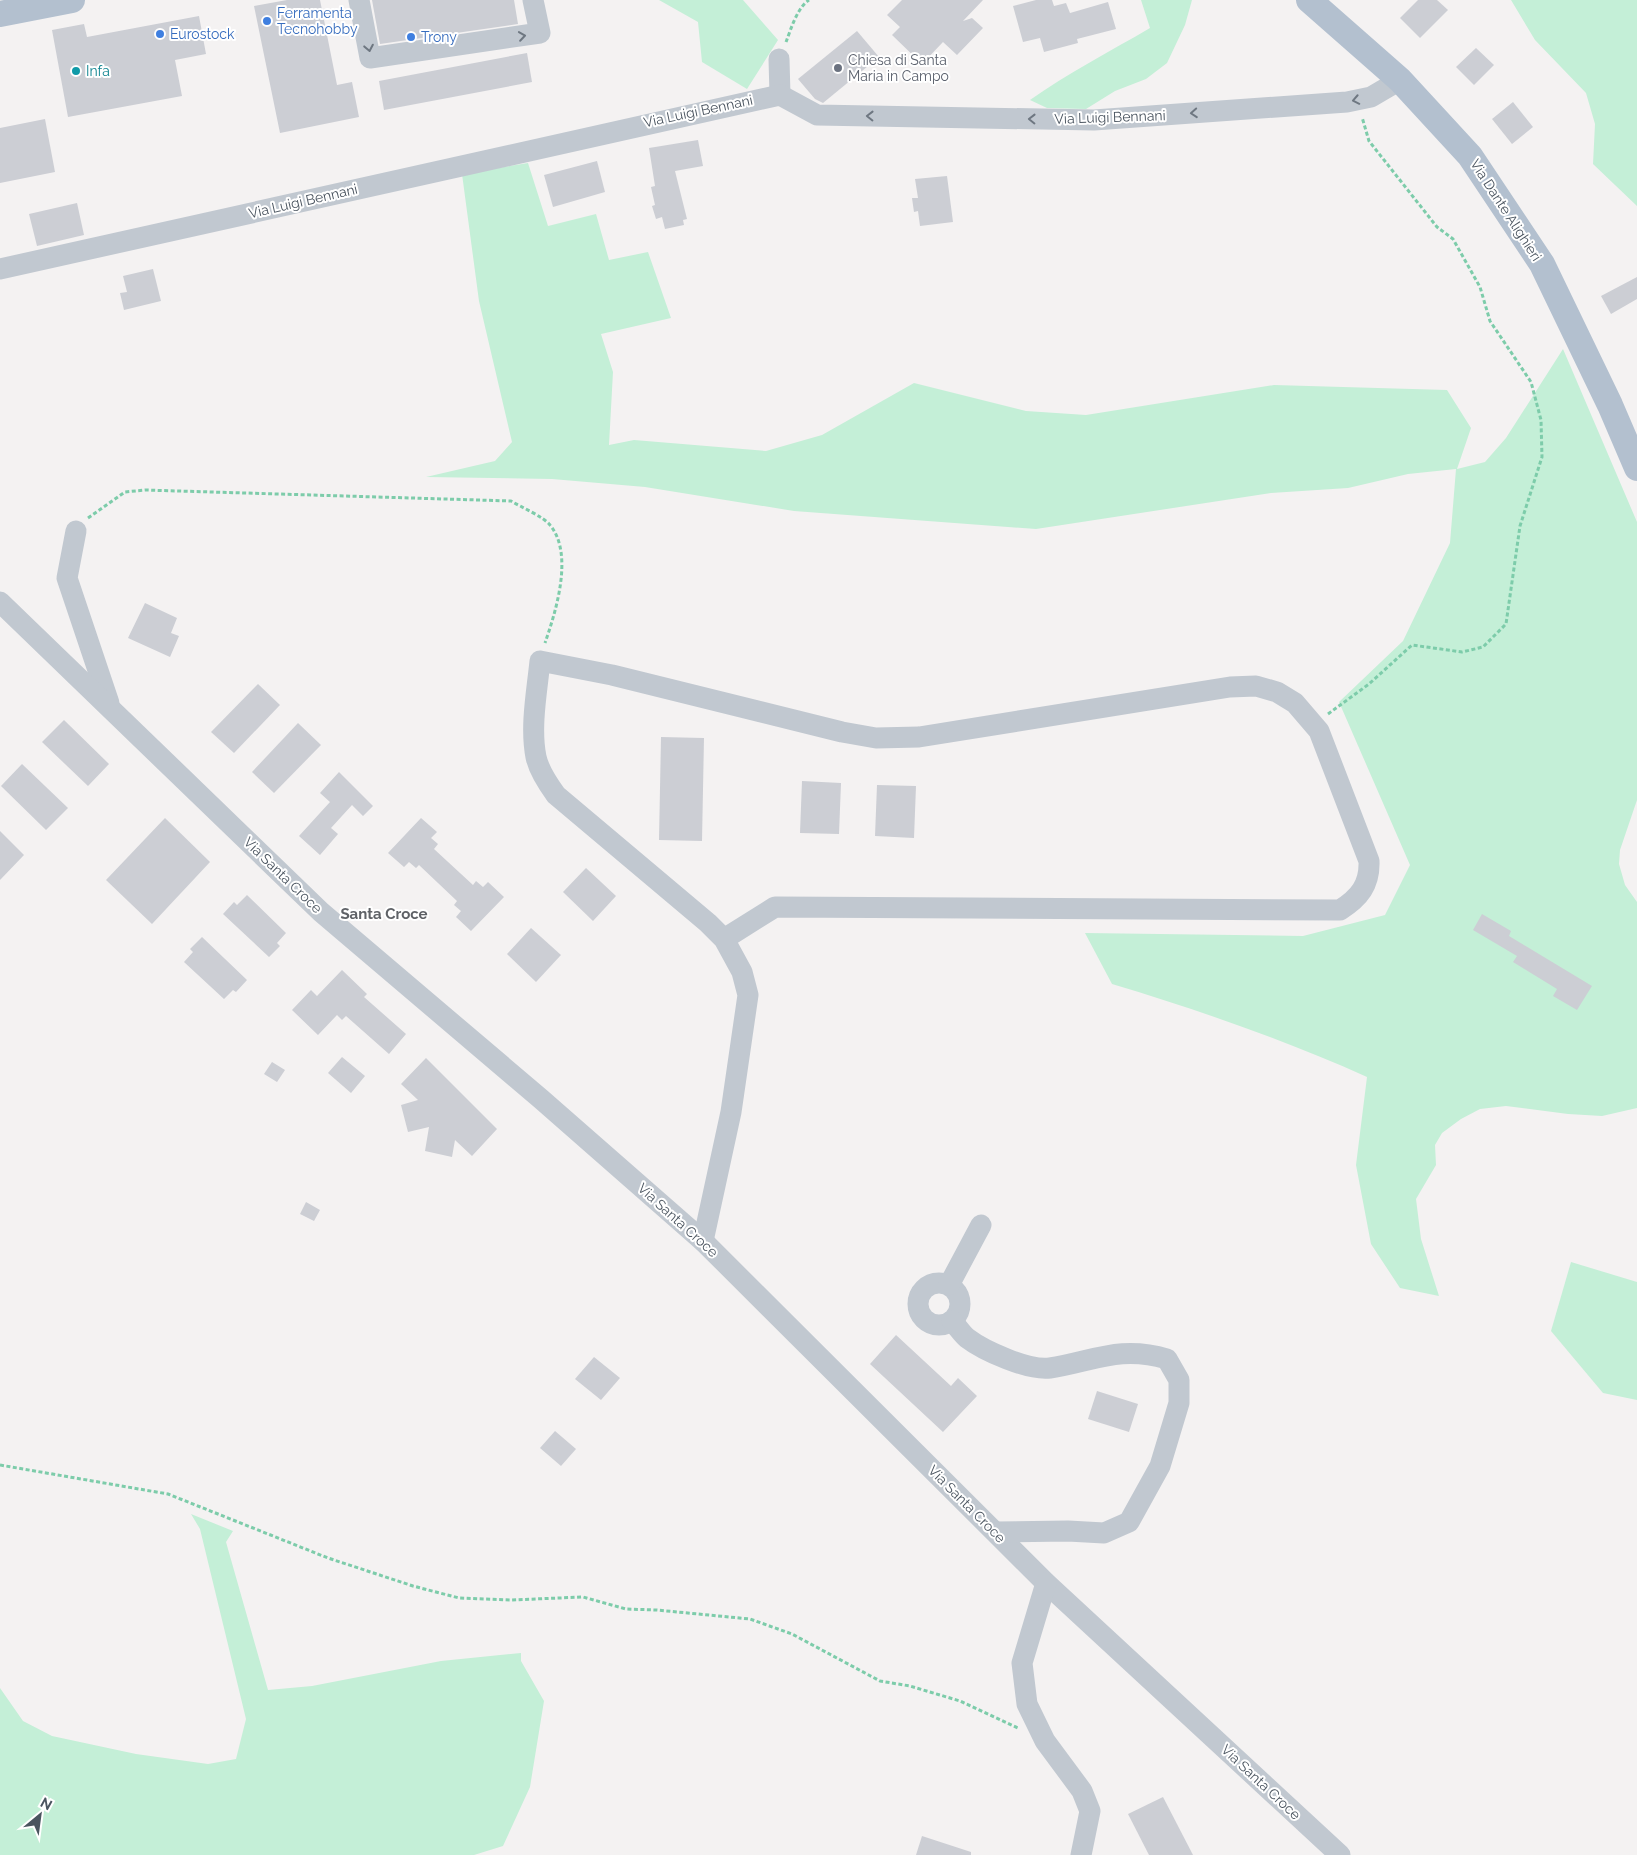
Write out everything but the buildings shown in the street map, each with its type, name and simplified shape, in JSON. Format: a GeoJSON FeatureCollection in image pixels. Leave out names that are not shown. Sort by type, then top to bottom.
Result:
{"type":"FeatureCollection","features":[{"type":"Feature","properties":{"kind":"main road"},"geometry":{"type":"LineString","coordinates":[[0,14],[72,0]]}},
{"type":"Feature","properties":{"kind":"main road","name":"Via Dante Alighieri"},"geometry":{"type":"LineString","coordinates":[[1309,0],[1400,80],[1470,156],[1542,264],[1610,405],[1637,468]]}},
{"type":"Feature","properties":{"kind":"street"},"geometry":{"type":"LineString","coordinates":[[360,0],[370,58],[540,33],[533,0]]}},
{"type":"Feature","properties":{"kind":"street"},"geometry":{"type":"LineString","coordinates":[[779,59],[780,94]]}},
{"type":"Feature","properties":{"kind":"street","name":"Via Luigi Bennani"},"geometry":{"type":"LineString","coordinates":[[0,269],[780,94],[817,115],[1094,120],[1357,100],[1371,97],[1400,80]]}},
{"type":"Feature","properties":{"kind":"street"},"geometry":{"type":"LineString","coordinates":[[76,531],[67,578],[92,658],[111,709]]}},
{"type":"Feature","properties":{"kind":"street","name":"Via Santa Croce"},"geometry":{"type":"LineString","coordinates":[[0,602],[321,912],[541,1099],[703,1241],[1046,1583],[1340,1855]]}},
{"type":"Feature","properties":{"kind":"street"},"geometry":{"type":"LineString","coordinates":[[703,1241],[731,1112],[748,995],[742,972],[724,940],[556,795],[546,780],[536,758],[535,736],[540,661],[612,675],[842,732],[876,738],[919,737],[1230,687],[1256,686],[1277,692],[1295,703],[1319,731],[1369,862],[1370,874],[1365,887],[1355,900],[1340,910],[775,907],[724,940]]}},
{"type":"Feature","properties":{"kind":"street"},"geometry":{"type":"LineString","coordinates":[[680,1221],[709,1212]]}},
{"type":"Feature","properties":{"kind":"street"},"geometry":{"type":"LineString","coordinates":[[950,1285],[981,1225]]}},
{"type":"Feature","properties":{"kind":"street"},"geometry":{"type":"LineString","coordinates":[[936,1283],[950,1285],[955,1290],[960,1302],[960,1310],[952,1321],[939,1325],[932,1324],[922,1315],[918,1302],[924,1289],[930,1285],[936,1283]]}},
{"type":"Feature","properties":{"kind":"street"},"geometry":{"type":"LineString","coordinates":[[952,1321],[967,1338],[1009,1361],[1047,1368],[1112,1353],[1150,1354],[1167,1359],[1179,1380],[1180,1403],[1160,1466],[1130,1522],[1104,1533],[1068,1531],[996,1532]]}},
{"type":"Feature","properties":{"kind":"street"},"geometry":{"type":"LineString","coordinates":[[1046,1583],[1022,1663],[1027,1704],[1045,1741],[1082,1791],[1090,1811],[1081,1855]]}},
{"type":"Feature","properties":{"kind":"path"},"geometry":{"type":"LineString","coordinates":[[779,59],[792,26],[805,3],[809,0]]}},
{"type":"Feature","properties":{"kind":"path"},"geometry":{"type":"LineString","coordinates":[[1313,724],[1369,684],[1412,645],[1462,652],[1483,647],[1506,624],[1520,526],[1542,457],[1541,420],[1531,382],[1490,321],[1480,287],[1453,239],[1437,227],[1369,141],[1357,100]]}},
{"type":"Feature","properties":{"kind":"path"},"geometry":{"type":"LineString","coordinates":[[76,531],[88,519],[125,492],[145,490],[511,501],[550,524],[561,546],[558,604],[540,661]]}},
{"type":"Feature","properties":{"kind":"path"},"geometry":{"type":"LineString","coordinates":[[0,1466],[168,1494],[328,1558],[413,1586],[459,1598],[511,1600],[583,1597],[626,1609],[750,1619],[792,1634],[880,1681],[910,1686],[960,1701],[1045,1741]]}},
{"type":"Feature","properties":{"kind":"green space"},"geometry":{"type":"Polygon","coordinates":[[[659,0],[743,0],[778,40],[747,89],[702,62],[698,22],[659,0]]]}},
{"type":"Feature","properties":{"kind":"green space"},"geometry":{"type":"Polygon","coordinates":[[[1141,0],[1192,0],[1185,25],[1167,63],[1146,79],[1115,91],[1086,109],[1047,108],[1030,100],[1150,28],[1141,0]]]}},
{"type":"Feature","properties":{"kind":"green space"},"geometry":{"type":"Polygon","coordinates":[[[1511,0],[1637,0],[1637,206],[1593,164],[1595,124],[1586,93],[1535,40],[1511,0]]]}},
{"type":"Feature","properties":{"kind":"green space"},"geometry":{"type":"Polygon","coordinates":[[[528,163],[548,226],[596,214],[609,260],[648,252],[671,318],[601,334],[613,372],[609,445],[634,440],[766,451],[822,435],[914,383],[1026,411],[1086,415],[1274,385],[1447,390],[1471,428],[1457,469],[1485,462],[1506,438],[1563,349],[1637,522],[1637,800],[1620,850],[1619,864],[1625,885],[1637,902],[1637,1108],[1602,1116],[1568,1114],[1506,1106],[1480,1109],[1461,1119],[1442,1133],[1435,1145],[1436,1165],[1416,1199],[1421,1239],[1439,1296],[1400,1288],[1371,1244],[1356,1165],[1367,1077],[1241,1026],[1112,984],[1085,933],[1303,936],[1385,915],[1410,865],[1339,702],[1403,641],[1450,543],[1456,469],[1408,474],[1348,488],[1271,493],[1036,529],[794,511],[645,487],[552,479],[426,477],[495,461],[512,442],[479,301],[462,174],[528,163]]]}},
{"type":"Feature","properties":{"kind":"green space"},"geometry":{"type":"Polygon","coordinates":[[[1571,1262],[1637,1282],[1637,1400],[1603,1393],[1551,1331],[1571,1262]]]}},
{"type":"Feature","properties":{"kind":"green space"},"geometry":{"type":"Polygon","coordinates":[[[191,1514],[233,1531],[226,1542],[268,1690],[312,1686],[441,1661],[521,1653],[521,1661],[544,1701],[530,1787],[503,1846],[474,1855],[0,1855],[0,1688],[23,1721],[52,1736],[136,1754],[208,1764],[236,1759],[246,1719],[200,1529],[191,1514]]]}},
{"type":"Feature","properties":{"kind":"place","name":"Ferramenta Tecnohobby"},"geometry":{"type":"Point","coordinates":[267,21]}},
{"type":"Feature","properties":{"kind":"place","name":"Eurostock"},"geometry":{"type":"Point","coordinates":[160,34]}},
{"type":"Feature","properties":{"kind":"place","name":"Trony"},"geometry":{"type":"Point","coordinates":[411,37]}},
{"type":"Feature","properties":{"kind":"place","name":"Chiesa di Santa Maria in Campo"},"geometry":{"type":"Point","coordinates":[838,68]}},
{"type":"Feature","properties":{"kind":"place","name":"Infa"},"geometry":{"type":"Point","coordinates":[76,71]}},
{"type":"Feature","properties":{"kind":"district","name":"Santa Croce"},"geometry":{"type":"Point","coordinates":[384,914]}}]}
